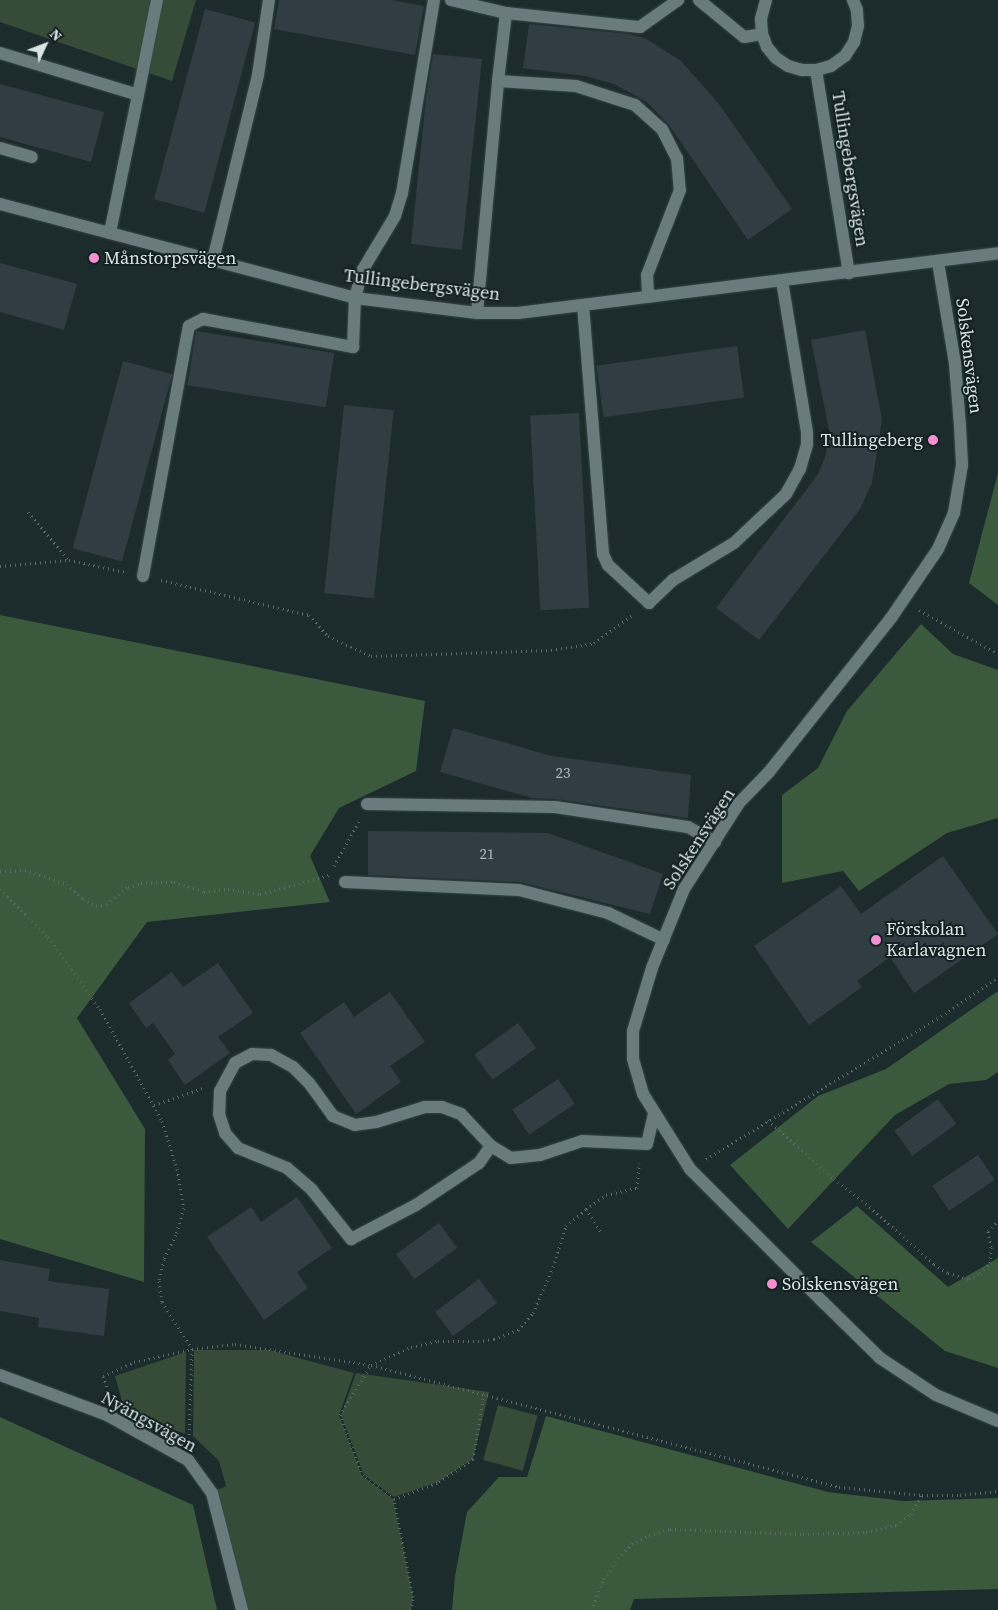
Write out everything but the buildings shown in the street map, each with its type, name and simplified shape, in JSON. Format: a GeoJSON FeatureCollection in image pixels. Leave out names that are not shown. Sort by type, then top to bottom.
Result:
{"type":"FeatureCollection","features":[{"type":"Feature","properties":{"kind":"street"},"geometry":{"type":"LineString","coordinates":[[110,233],[157,0]]}},
{"type":"Feature","properties":{"kind":"street"},"geometry":{"type":"LineString","coordinates":[[213,260],[258,75],[269,0]]}},
{"type":"Feature","properties":{"kind":"street"},"geometry":{"type":"LineString","coordinates":[[143,576],[189,326],[203,319],[354,347],[355,298],[362,271],[395,216],[402,193],[434,0]]}},
{"type":"Feature","properties":{"kind":"street"},"geometry":{"type":"LineString","coordinates":[[451,0],[506,13],[640,27],[678,0]]}},
{"type":"Feature","properties":{"kind":"street"},"geometry":{"type":"LineString","coordinates":[[699,0],[744,37],[762,34],[761,20],[766,0]]}},
{"type":"Feature","properties":{"kind":"street","name":"Tullingebergsvägen"},"geometry":{"type":"LineString","coordinates":[[762,34],[767,47],[782,62],[802,70],[816,70],[832,66],[845,56],[854,42],[858,26],[857,10],[853,0]]}},
{"type":"Feature","properties":{"kind":"street"},"geometry":{"type":"LineString","coordinates":[[477,313],[506,13]]}},
{"type":"Feature","properties":{"kind":"street"},"geometry":{"type":"LineString","coordinates":[[0,53],[138,95]]}},
{"type":"Feature","properties":{"kind":"street","name":"Tullingebergsvägen"},"geometry":{"type":"LineString","coordinates":[[816,70],[849,273]]}},
{"type":"Feature","properties":{"kind":"street"},"geometry":{"type":"LineString","coordinates":[[498,81],[576,86],[635,105],[662,129],[678,158],[680,190],[647,275],[648,297]]}},
{"type":"Feature","properties":{"kind":"street"},"geometry":{"type":"LineString","coordinates":[[0,148],[32,157]]}},
{"type":"Feature","properties":{"kind":"street","name":"Tullingebergsvägen"},"geometry":{"type":"LineString","coordinates":[[0,204],[355,298],[477,313],[518,313],[998,253]]}},
{"type":"Feature","properties":{"kind":"street","name":"Solskensvägen"},"geometry":{"type":"LineString","coordinates":[[938,262],[955,364],[962,465],[954,513],[938,549],[903,601],[769,772],[739,803],[684,889],[652,968],[633,1031],[633,1059],[643,1094],[690,1169],[880,1358],[936,1395],[998,1421]]}},
{"type":"Feature","properties":{"kind":"street"},"geometry":{"type":"LineString","coordinates":[[583,305],[603,554],[608,565],[649,603],[673,580],[734,543],[786,494],[800,470],[807,444],[807,432],[782,281]]}},
{"type":"Feature","properties":{"kind":"street"},"geometry":{"type":"LineString","coordinates":[[367,804],[555,807],[688,828],[715,842]]}},
{"type":"Feature","properties":{"kind":"street"},"geometry":{"type":"LineString","coordinates":[[345,882],[519,890],[608,912],[664,940]]}},
{"type":"Feature","properties":{"kind":"street"},"geometry":{"type":"LineString","coordinates":[[491,1146],[479,1163],[472,1168],[416,1205],[351,1239],[312,1190],[287,1168],[238,1148],[225,1133],[219,1114],[220,1091],[235,1064],[252,1054],[271,1055],[293,1067],[333,1116],[355,1125],[376,1122],[425,1107],[442,1107],[462,1114],[491,1146],[511,1158],[540,1154],[582,1141],[647,1144],[654,1113]]}},
{"type":"Feature","properties":{"kind":"street","name":"Nyängsvägen"},"geometry":{"type":"LineString","coordinates":[[0,1375],[107,1414],[188,1460],[212,1493],[242,1610]]}},
{"type":"Feature","properties":{"kind":"path"},"geometry":{"type":"LineString","coordinates":[[28,512],[69,560]]}},
{"type":"Feature","properties":{"kind":"path"},"geometry":{"type":"LineString","coordinates":[[0,566],[69,560],[309,615],[328,636],[371,656],[551,650],[594,643],[649,603]]}},
{"type":"Feature","properties":{"kind":"path"},"geometry":{"type":"LineString","coordinates":[[903,601],[998,654]]}},
{"type":"Feature","properties":{"kind":"path"},"geometry":{"type":"LineString","coordinates":[[328,875],[355,832]]}},
{"type":"Feature","properties":{"kind":"path"},"geometry":{"type":"LineString","coordinates":[[0,871],[25,870],[67,884],[83,899],[96,906],[107,904],[128,887],[142,883],[174,882],[204,892],[228,889],[260,894],[328,875],[345,882]]}},
{"type":"Feature","properties":{"kind":"path"},"geometry":{"type":"LineString","coordinates":[[0,889],[48,937],[100,1009],[162,1121],[177,1169],[184,1208],[176,1235],[164,1259],[159,1282],[162,1302],[192,1349],[188,1460]]}},
{"type":"Feature","properties":{"kind":"path"},"geometry":{"type":"LineString","coordinates":[[690,1169],[949,1011],[998,977]]}},
{"type":"Feature","properties":{"kind":"path"},"geometry":{"type":"LineString","coordinates":[[154,1105],[200,1088],[220,1091]]}},
{"type":"Feature","properties":{"kind":"path"},"geometry":{"type":"LineString","coordinates":[[768,1120],[834,1179],[862,1200],[934,1264],[948,1273],[969,1279],[980,1273],[990,1263],[991,1247],[988,1231],[998,1221]]}},
{"type":"Feature","properties":{"kind":"path"},"geometry":{"type":"LineString","coordinates":[[411,1610],[413,1597],[394,1498],[363,1476],[340,1415],[371,1365],[411,1347],[438,1341],[494,1339],[518,1330],[533,1313],[553,1267],[566,1226],[606,1195],[637,1188],[639,1165],[647,1144]]}},
{"type":"Feature","properties":{"kind":"path"},"geometry":{"type":"LineString","coordinates":[[586,1209],[601,1232]]}},
{"type":"Feature","properties":{"kind":"path"},"geometry":{"type":"LineString","coordinates":[[107,1414],[112,1404],[103,1376],[134,1362],[192,1349],[235,1344],[371,1365],[839,1487],[922,1495],[960,1495],[998,1490]]}},
{"type":"Feature","properties":{"kind":"path"},"geometry":{"type":"LineString","coordinates":[[394,1498],[439,1482],[473,1459],[484,1394]]}},
{"type":"Feature","properties":{"kind":"path"},"geometry":{"type":"LineString","coordinates":[[590,1610],[604,1579],[618,1558],[632,1544],[649,1535],[670,1529],[803,1534],[866,1532],[897,1525],[911,1514],[922,1495]]}},
{"type":"Feature","properties":{"kind":"green space"},"geometry":{"type":"Polygon","coordinates":[[[0,0],[196,0],[172,81],[0,22],[0,0]]]}},
{"type":"Feature","properties":{"kind":"green space"},"geometry":{"type":"Polygon","coordinates":[[[998,473],[998,605],[969,583],[998,473]]]}},
{"type":"Feature","properties":{"kind":"green space"},"geometry":{"type":"Polygon","coordinates":[[[0,615],[425,701],[416,771],[339,808],[310,856],[330,902],[147,922],[77,1018],[145,1129],[144,1282],[0,1239],[0,615]]]}},
{"type":"Feature","properties":{"kind":"green space"},"geometry":{"type":"Polygon","coordinates":[[[921,624],[953,654],[998,670],[998,818],[947,833],[859,891],[843,871],[782,883],[782,795],[818,768],[847,711],[921,624]]]}},
{"type":"Feature","properties":{"kind":"green space"},"geometry":{"type":"Polygon","coordinates":[[[998,991],[998,1072],[986,1080],[949,1084],[895,1115],[788,1229],[730,1165],[818,1096],[886,1069],[998,991]]]}},
{"type":"Feature","properties":{"kind":"green space"},"geometry":{"type":"Polygon","coordinates":[[[857,1206],[948,1287],[998,1258],[998,1368],[945,1351],[811,1242],[857,1206]]]}},
{"type":"Feature","properties":{"kind":"green space"},"geometry":{"type":"Polygon","coordinates":[[[194,1350],[269,1350],[354,1373],[339,1415],[362,1476],[393,1499],[413,1597],[411,1610],[243,1610],[213,1492],[226,1486],[219,1461],[193,1436],[194,1350]]]}},
{"type":"Feature","properties":{"kind":"green space"},"geometry":{"type":"Polygon","coordinates":[[[186,1352],[185,1434],[141,1417],[122,1401],[115,1376],[186,1352]]]}},
{"type":"Feature","properties":{"kind":"green space"},"geometry":{"type":"Polygon","coordinates":[[[356,1373],[489,1392],[473,1459],[438,1482],[394,1497],[364,1475],[341,1415],[356,1373]]]}},
{"type":"Feature","properties":{"kind":"green space"},"geometry":{"type":"Polygon","coordinates":[[[498,1405],[538,1416],[523,1471],[483,1460],[498,1405]]]}},
{"type":"Feature","properties":{"kind":"green space"},"geometry":{"type":"Polygon","coordinates":[[[546,1416],[828,1492],[904,1501],[998,1498],[998,1589],[634,1599],[630,1610],[452,1610],[455,1576],[467,1512],[499,1477],[527,1477],[546,1416]]]}},
{"type":"Feature","properties":{"kind":"green space"},"geometry":{"type":"Polygon","coordinates":[[[0,1417],[193,1505],[217,1610],[0,1610],[0,1417]]]}},
{"type":"Feature","properties":{"kind":"place","name":"Månstorpsvägen"},"geometry":{"type":"Point","coordinates":[94,258]}},
{"type":"Feature","properties":{"kind":"place","name":"Tullingeberg"},"geometry":{"type":"Point","coordinates":[933,440]}},
{"type":"Feature","properties":{"kind":"place","name":"Förskolan Karlavagnen"},"geometry":{"type":"Point","coordinates":[876,940]}},
{"type":"Feature","properties":{"kind":"place","name":"Solskensvägen"},"geometry":{"type":"Point","coordinates":[772,1284]}}]}
